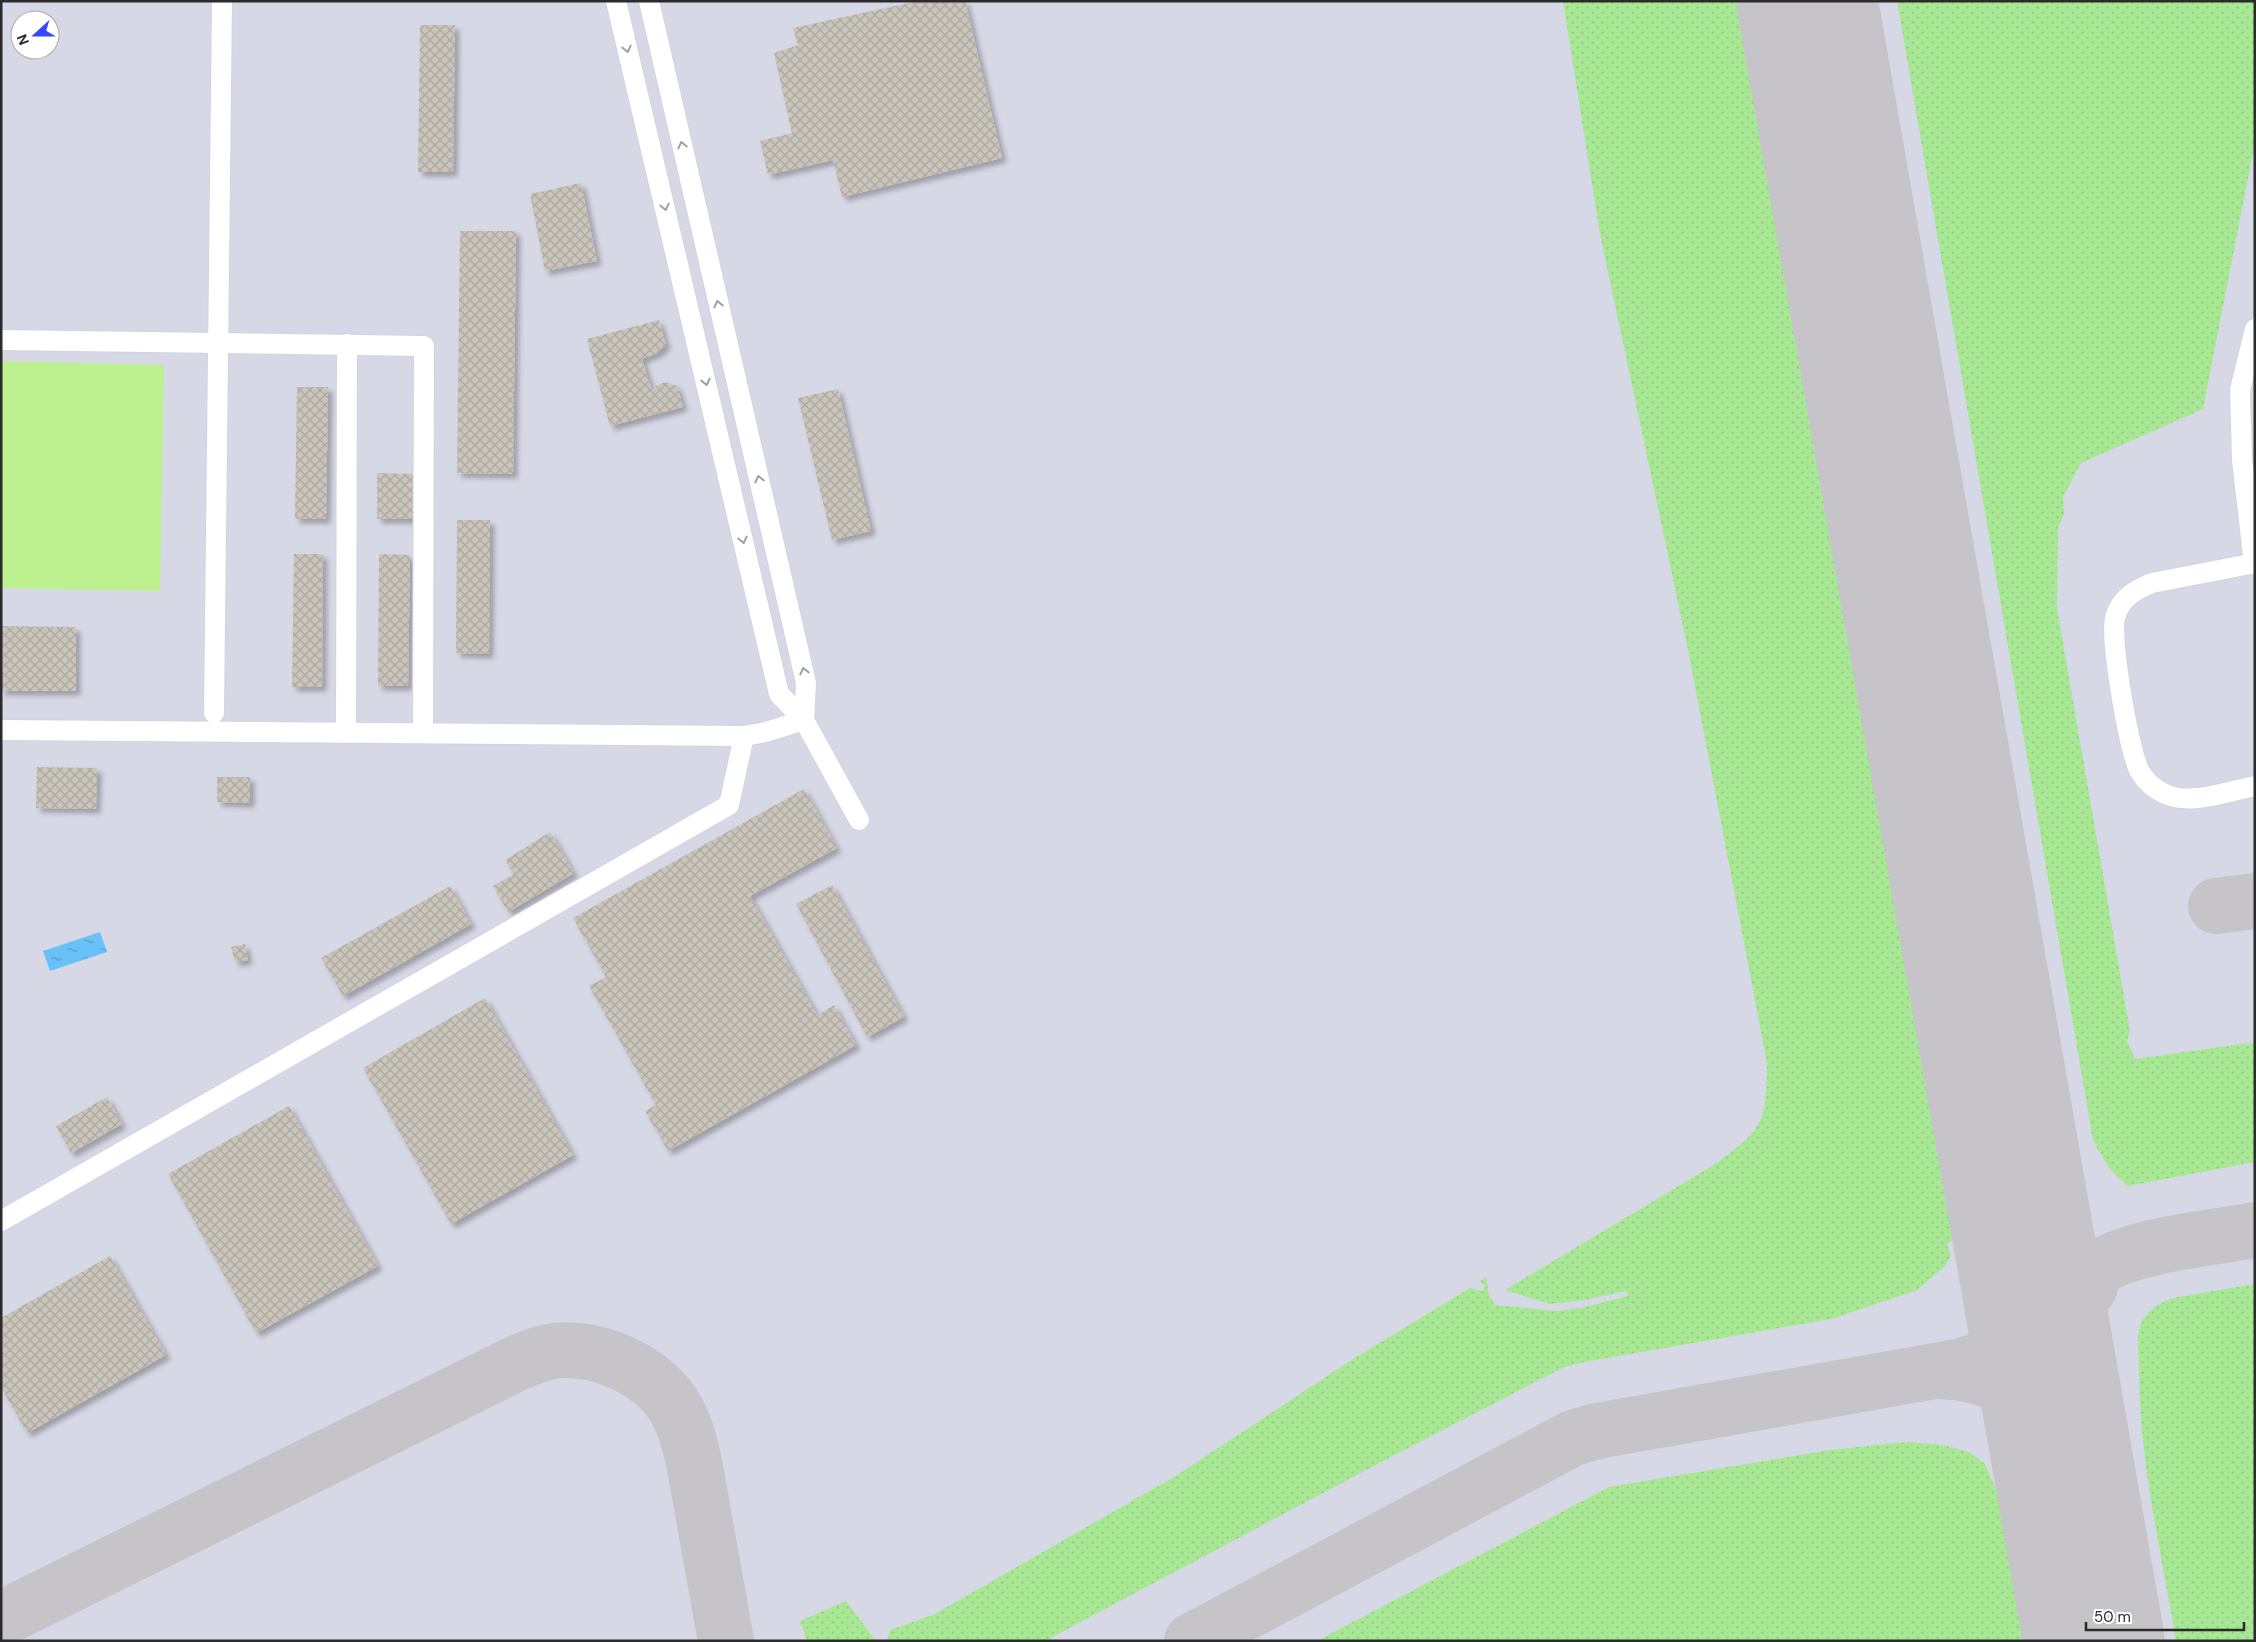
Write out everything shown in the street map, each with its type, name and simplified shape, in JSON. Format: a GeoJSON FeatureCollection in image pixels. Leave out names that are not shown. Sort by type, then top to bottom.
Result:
{"type":"FeatureCollection","features":[{"type":"Feature","properties":{"kind":"lane"},"geometry":{"type":"LineString","coordinates":[[214,713],[222,1]]}},
{"type":"Feature","properties":{"kind":"lane"},"geometry":{"type":"LineString","coordinates":[[616,1],[779,694],[804,720],[859,820]]}},
{"type":"Feature","properties":{"kind":"lane"},"geometry":{"type":"LineString","coordinates":[[649,1],[806,683],[804,720]]}},
{"type":"Feature","properties":{"kind":"lane"},"geometry":{"type":"LineString","coordinates":[[2255,329],[2240,390],[2242,460],[2254,564],[2152,582],[2136,590],[2120,606],[2115,617],[2113,640],[2134,758],[2146,781],[2166,795],[2186,800],[2255,786]]}},
{"type":"Feature","properties":{"kind":"lane"},"geometry":{"type":"LineString","coordinates":[[698,346],[726,339]]}},
{"type":"Feature","properties":{"kind":"lane"},"geometry":{"type":"LineString","coordinates":[[1,340],[424,346],[423,733]]}},
{"type":"Feature","properties":{"kind":"lane"},"geometry":{"type":"LineString","coordinates":[[346,733],[347,344]]}},
{"type":"Feature","properties":{"kind":"lane"},"geometry":{"type":"LineString","coordinates":[[1,730],[744,736],[766,732],[804,720]]}},
{"type":"Feature","properties":{"kind":"lane"},"geometry":{"type":"LineString","coordinates":[[1,1221],[728,805],[744,736]]}},
{"type":"Feature","properties":{"kind":"shaded area"},"geometry":{"type":"Polygon","coordinates":[[[1,1],[2255,1],[2255,1641],[1,1641],[1,1]]]}},
{"type":"Feature","properties":{"kind":"green space"},"geometry":{"type":"Polygon","coordinates":[[[1563,1],[1745,1],[1957,1198],[1946,1204],[1953,1240],[1947,1244],[1951,1256],[1944,1267],[1917,1290],[1832,1319],[1564,1367],[1045,1641],[887,1641],[890,1630],[933,1615],[1174,1477],[1353,1359],[1470,1288],[1484,1291],[1484,1284],[1479,1281],[1486,1277],[1489,1296],[1495,1305],[1557,1311],[1585,1307],[1628,1296],[1627,1291],[1584,1300],[1549,1304],[1505,1290],[1717,1163],[1750,1136],[1761,1119],[1766,1095],[1767,1063],[1688,650],[1599,229],[1563,1]]]}},
{"type":"Feature","properties":{"kind":"green space"},"geometry":{"type":"Polygon","coordinates":[[[1897,1],[2255,1],[2255,142],[2203,409],[2081,463],[2063,497],[2064,514],[2058,528],[2057,608],[2130,1031],[2127,1041],[2135,1059],[2249,1043],[2255,1044],[2255,1162],[2128,1186],[2107,1165],[2093,1140],[1897,1]]]}},
{"type":"Feature","properties":{"kind":"green space"},"geometry":{"type":"Polygon","coordinates":[[[1,361],[164,365],[160,591],[1,588],[1,361]]]}},
{"type":"Feature","properties":{"kind":"green space"},"geometry":{"type":"Polygon","coordinates":[[[2255,1284],[2255,1641],[2176,1641],[2147,1471],[2140,1403],[2139,1332],[2145,1317],[2157,1305],[2168,1300],[2255,1284]]]}},
{"type":"Feature","properties":{"kind":"green space"},"geometry":{"type":"Polygon","coordinates":[[[1906,1442],[1944,1445],[1969,1452],[1985,1464],[1999,1496],[2000,1511],[2004,1518],[2012,1522],[2031,1641],[1317,1641],[1609,1487],[1830,1450],[1906,1442]]]}},
{"type":"Feature","properties":{"kind":"green space"},"geometry":{"type":"Polygon","coordinates":[[[846,1601],[876,1641],[807,1641],[800,1621],[846,1601]]]}},
{"type":"Feature","properties":{"kind":"water"},"geometry":{"type":"Polygon","coordinates":[[[100,932],[107,952],[50,971],[43,951],[100,932]]]}},
{"type":"Feature","properties":{"kind":"building"},"geometry":{"type":"Polygon","coordinates":[[[918,1],[965,1],[1002,158],[842,197],[833,160],[768,175],[760,141],[792,133],[774,53],[798,45],[793,28],[918,1]]]}},
{"type":"Feature","properties":{"kind":"building"},"geometry":{"type":"Polygon","coordinates":[[[420,25],[455,25],[453,172],[418,172],[420,25]]]}},
{"type":"Feature","properties":{"kind":"building"},"geometry":{"type":"Polygon","coordinates":[[[581,183],[597,261],[545,271],[530,194],[581,183]]]}},
{"type":"Feature","properties":{"kind":"building"},"geometry":{"type":"Polygon","coordinates":[[[460,231],[516,231],[513,474],[457,473],[460,231]]]}},
{"type":"Feature","properties":{"kind":"building"},"geometry":{"type":"Polygon","coordinates":[[[659,320],[666,345],[657,353],[642,359],[651,388],[665,382],[677,386],[683,407],[610,426],[587,339],[659,320]]]}},
{"type":"Feature","properties":{"kind":"building"},"geometry":{"type":"Polygon","coordinates":[[[297,387],[328,387],[326,519],[295,519],[297,387]]]}},
{"type":"Feature","properties":{"kind":"building"},"geometry":{"type":"Polygon","coordinates":[[[838,389],[871,531],[832,540],[798,398],[838,389]]]}},
{"type":"Feature","properties":{"kind":"building"},"geometry":{"type":"Polygon","coordinates":[[[377,473],[417,474],[417,519],[377,519],[377,473]]]}},
{"type":"Feature","properties":{"kind":"building"},"geometry":{"type":"Polygon","coordinates":[[[457,520],[490,520],[489,654],[456,653],[457,520]]]}},
{"type":"Feature","properties":{"kind":"building"},"geometry":{"type":"Polygon","coordinates":[[[294,554],[323,554],[322,687],[292,687],[294,554]]]}},
{"type":"Feature","properties":{"kind":"building"},"geometry":{"type":"Polygon","coordinates":[[[379,554],[410,555],[408,686],[378,686],[379,554]]]}},
{"type":"Feature","properties":{"kind":"building"},"geometry":{"type":"Polygon","coordinates":[[[1,626],[76,627],[76,691],[1,691],[1,626]]]}},
{"type":"Feature","properties":{"kind":"building"},"geometry":{"type":"Polygon","coordinates":[[[37,767],[97,768],[96,809],[36,808],[37,767]]]}},
{"type":"Feature","properties":{"kind":"building"},"geometry":{"type":"Polygon","coordinates":[[[217,777],[250,777],[250,803],[217,802],[217,777]]]}},
{"type":"Feature","properties":{"kind":"building"},"geometry":{"type":"Polygon","coordinates":[[[804,789],[837,848],[750,896],[817,1015],[834,1005],[856,1045],[668,1151],[645,1111],[656,1105],[589,986],[606,977],[573,918],[804,789]]]}},
{"type":"Feature","properties":{"kind":"building"},"geometry":{"type":"Polygon","coordinates":[[[550,832],[574,873],[508,912],[493,886],[514,874],[505,860],[550,832]]]}},
{"type":"Feature","properties":{"kind":"building"},"geometry":{"type":"Polygon","coordinates":[[[832,885],[904,1017],[867,1037],[796,904],[832,885]]]}},
{"type":"Feature","properties":{"kind":"building"},"geometry":{"type":"Polygon","coordinates":[[[450,886],[471,924],[343,996],[321,958],[450,886]]]}},
{"type":"Feature","properties":{"kind":"building"},"geometry":{"type":"Polygon","coordinates":[[[245,944],[248,960],[235,962],[231,947],[245,944]]]}},
{"type":"Feature","properties":{"kind":"building"},"geometry":{"type":"Polygon","coordinates":[[[485,998],[573,1155],[451,1224],[363,1068],[485,998]]]}},
{"type":"Feature","properties":{"kind":"building"},"geometry":{"type":"Polygon","coordinates":[[[107,1097],[122,1124],[71,1153],[56,1126],[107,1097]]]}},
{"type":"Feature","properties":{"kind":"building"},"geometry":{"type":"Polygon","coordinates":[[[289,1106],[378,1266],[256,1333],[168,1174],[289,1106]]]}},
{"type":"Feature","properties":{"kind":"building"},"geometry":{"type":"Polygon","coordinates":[[[110,1256],[166,1355],[27,1433],[1,1387],[1,1318],[110,1256]]]}},
{"type":"Feature","properties":{"kind":"taxiway"},"geometry":{"type":"LineString","coordinates":[[2216,906],[2255,901]]}},
{"type":"Feature","properties":{"kind":"taxiway"},"geometry":{"type":"LineString","coordinates":[[1192,1641],[1573,1438],[1597,1431],[1963,1366],[1994,1354],[2022,1338],[2039,1324],[2083,1279],[2115,1259],[2153,1248],[2196,1239],[2255,1230]]}},
{"type":"Feature","properties":{"kind":"taxiway"},"geometry":{"type":"LineString","coordinates":[[2060,1451],[2059,1386],[2063,1345],[2068,1324],[2077,1305],[2090,1287]]}},
{"type":"Feature","properties":{"kind":"taxiway"},"geometry":{"type":"LineString","coordinates":[[1,1619],[519,1362],[544,1353],[566,1350],[603,1356],[639,1372],[667,1396],[677,1411],[685,1430],[694,1462],[726,1641]]}},
{"type":"Feature","properties":{"kind":"taxiway"},"geometry":{"type":"LineString","coordinates":[[1940,1371],[1955,1372],[1986,1379],[2014,1392],[2039,1411],[2054,1433],[2060,1451]]}},
{"type":"Feature","properties":{"kind":"runway"},"geometry":{"type":"LineString","coordinates":[[1807,1],[2094,1641]]}}]}
